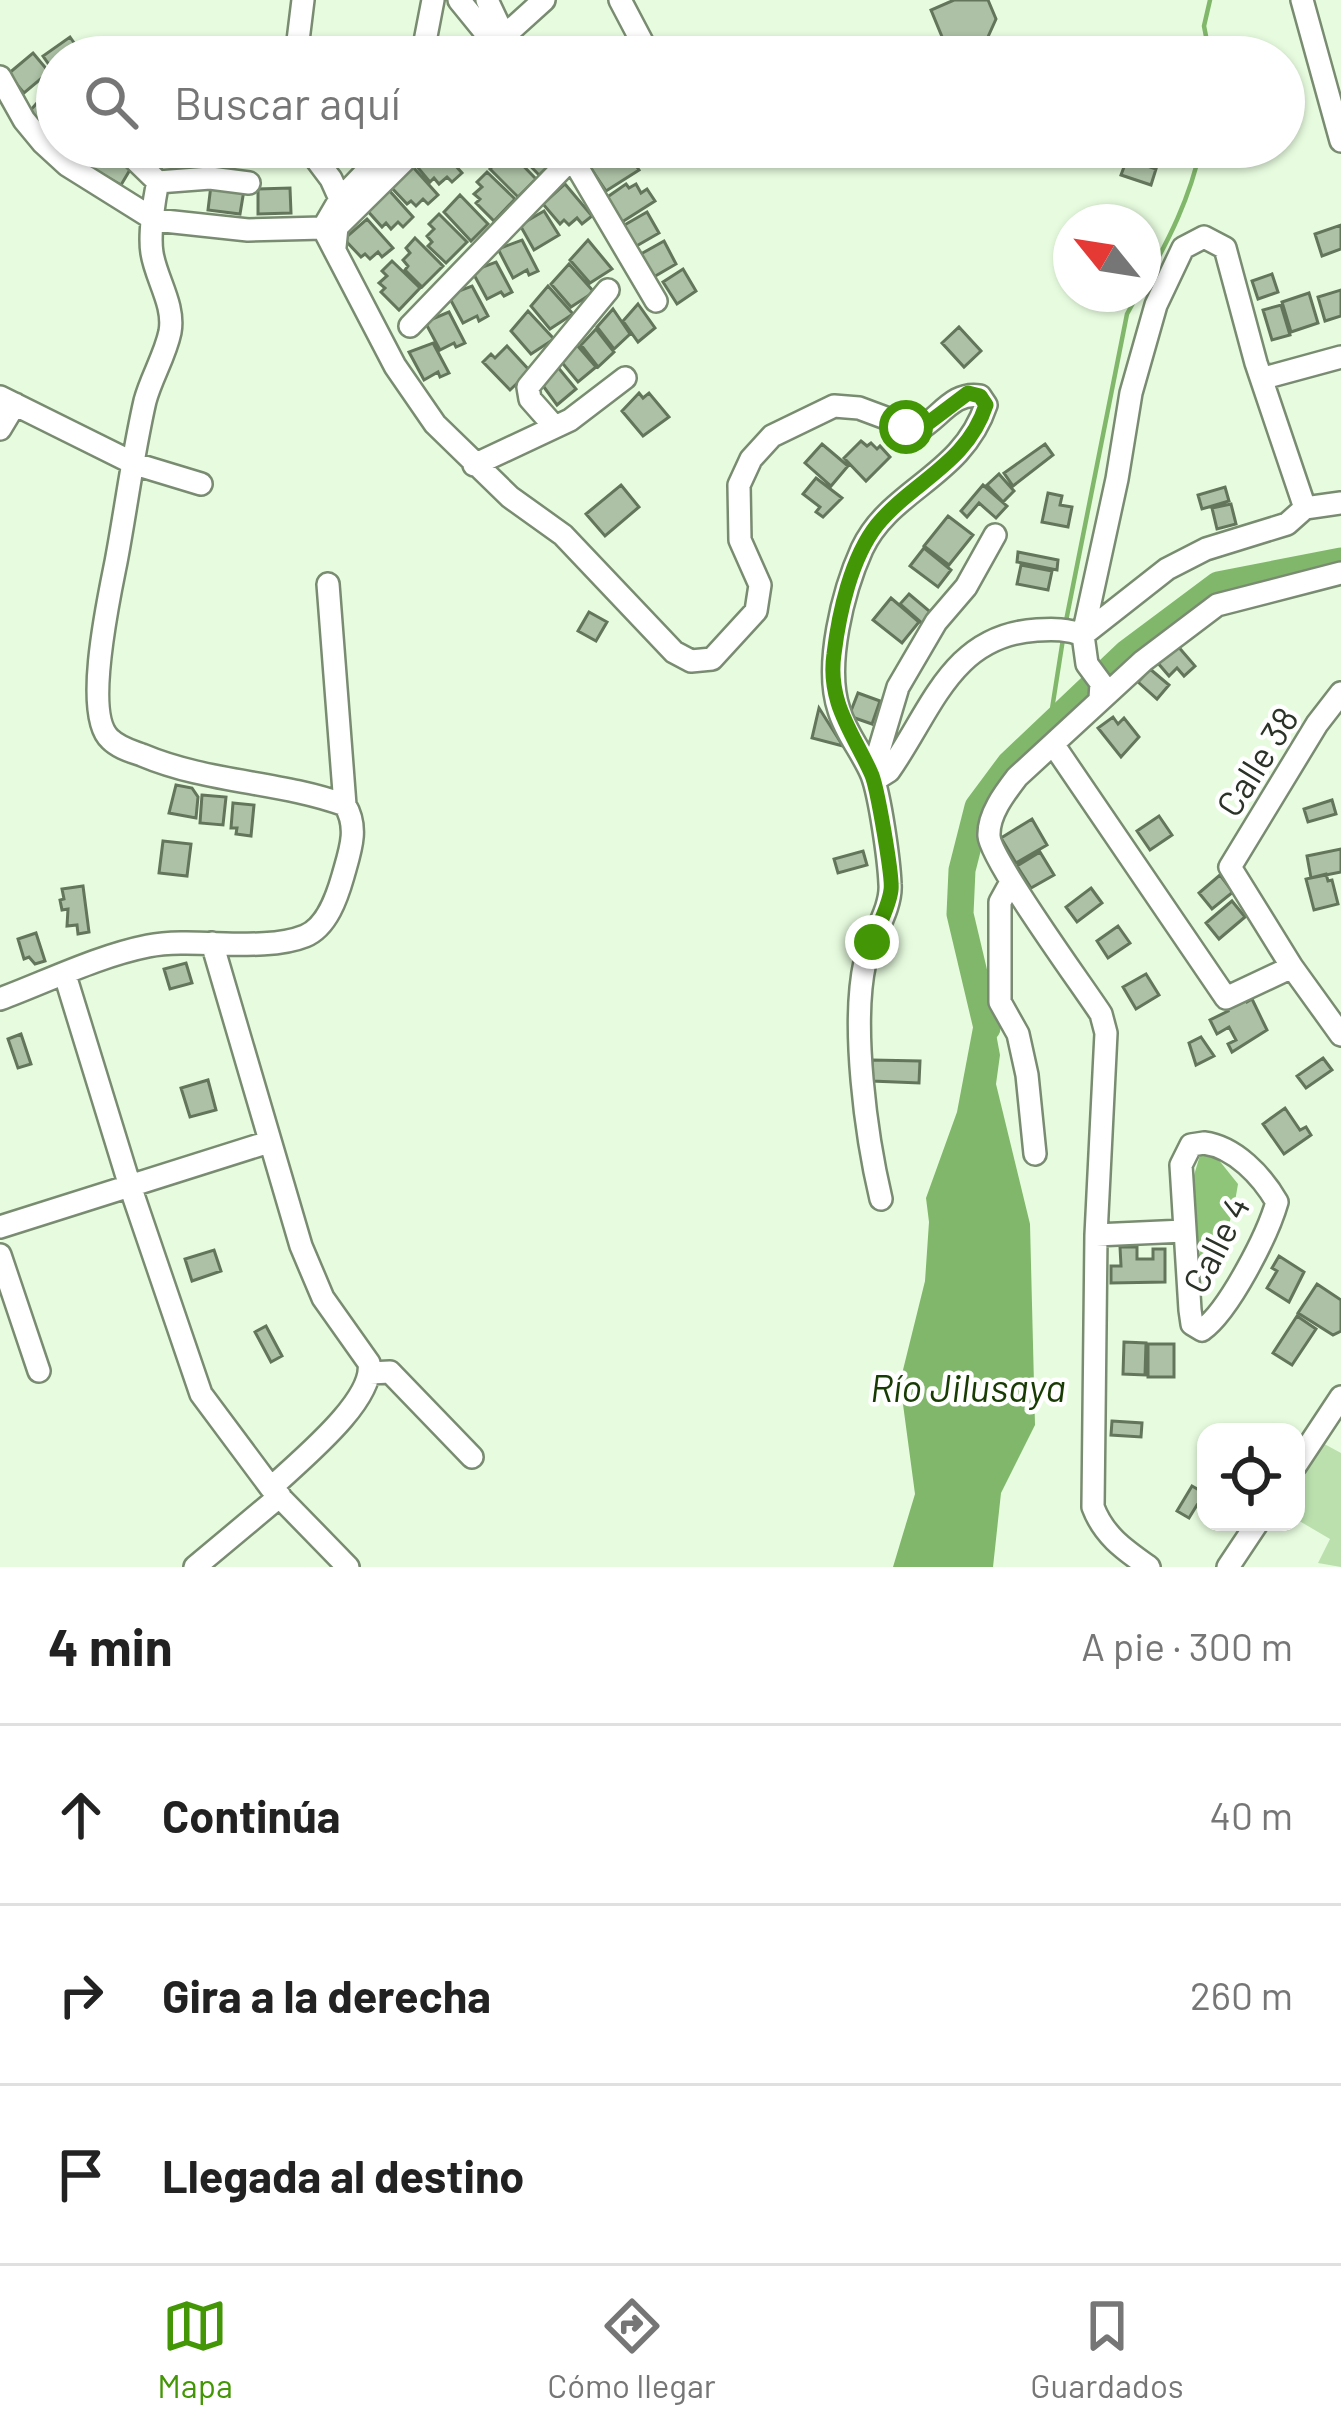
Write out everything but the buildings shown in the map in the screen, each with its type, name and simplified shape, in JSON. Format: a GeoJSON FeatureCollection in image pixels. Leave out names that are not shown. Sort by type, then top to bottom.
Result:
{"type":"FeatureCollection","features":[{"type":"Feature","properties":{"kind":"street"},"geometry":{"type":"LineString","coordinates":[[298,36],[302,0]]}},
{"type":"Feature","properties":{"kind":"street"},"geometry":{"type":"LineString","coordinates":[[426,36],[433,0]]}},
{"type":"Feature","properties":{"kind":"street"},"geometry":{"type":"LineString","coordinates":[[459,0],[487,36]]}},
{"type":"Feature","properties":{"kind":"street"},"geometry":{"type":"LineString","coordinates":[[487,0],[492,36]]}},
{"type":"Feature","properties":{"kind":"street"},"geometry":{"type":"LineString","coordinates":[[502,36],[544,0]]}},
{"type":"Feature","properties":{"kind":"street"},"geometry":{"type":"LineString","coordinates":[[620,0],[639,36]]}},
{"type":"Feature","properties":{"kind":"street"},"geometry":{"type":"LineString","coordinates":[[1302,0],[1341,141]]}},
{"type":"Feature","properties":{"kind":"street"},"geometry":{"type":"LineString","coordinates":[[0,77],[36,134]]}},
{"type":"Feature","properties":{"kind":"street"},"geometry":{"type":"LineString","coordinates":[[72,168],[155,220],[329,238]]}},
{"type":"Feature","properties":{"kind":"street"},"geometry":{"type":"LineString","coordinates":[[144,168],[158,182],[210,178],[249,184]]}},
{"type":"Feature","properties":{"kind":"street"},"geometry":{"type":"LineString","coordinates":[[323,168],[340,199]]}},
{"type":"Feature","properties":{"kind":"street"},"geometry":{"type":"LineString","coordinates":[[370,168],[340,199],[329,238],[395,366],[435,424],[474,465],[563,535],[674,652],[691,661],[712,658],[756,611],[760,585],[740,541],[739,485],[751,460],[772,436],[834,406],[859,408],[919,430],[968,393],[980,396],[986,405],[964,448],[877,526],[862,549],[833,658],[833,687],[846,728],[872,774],[891,890],[865,963],[861,992],[870,1155],[881,1199]]}},
{"type":"Feature","properties":{"kind":"street"},"geometry":{"type":"LineString","coordinates":[[329,238],[397,168]]}},
{"type":"Feature","properties":{"kind":"street"},"geometry":{"type":"LineString","coordinates":[[410,326],[554,168]]}},
{"type":"Feature","properties":{"kind":"street"},"geometry":{"type":"LineString","coordinates":[[578,168],[656,301]]}},
{"type":"Feature","properties":{"kind":"street"},"geometry":{"type":"LineString","coordinates":[[158,182],[152,252],[170,310],[171,330],[146,399],[105,615],[98,698],[105,736],[160,763],[232,782],[319,795],[345,805]]}},
{"type":"Feature","properties":{"kind":"street"},"geometry":{"type":"LineString","coordinates":[[1097,685],[1070,632],[1144,347],[1171,266],[1192,241],[1204,237],[1225,248],[1256,363],[1305,508]]}},
{"type":"Feature","properties":{"kind":"street"},"geometry":{"type":"LineString","coordinates":[[554,425],[530,399],[528,386],[608,290]]}},
{"type":"Feature","properties":{"kind":"street"},"geometry":{"type":"LineString","coordinates":[[1264,378],[1341,356]]}},
{"type":"Feature","properties":{"kind":"street"},"geometry":{"type":"LineString","coordinates":[[474,465],[569,420],[625,378]]}},
{"type":"Feature","properties":{"kind":"street"},"geometry":{"type":"LineString","coordinates":[[0,429],[8,400],[135,464],[201,484]]}},
{"type":"Feature","properties":{"kind":"street"},"geometry":{"type":"LineString","coordinates":[[872,774],[880,776],[889,770],[955,668],[978,646],[1000,635],[1070,632],[1167,569],[1220,543],[1288,524],[1305,508],[1341,503]]}},
{"type":"Feature","properties":{"kind":"street"},"geometry":{"type":"LineString","coordinates":[[872,774],[898,687],[937,622],[966,587],[994,535]]}},
{"type":"Feature","properties":{"kind":"street"},"geometry":{"type":"LineString","coordinates":[[1149,1567],[1107,1533],[1094,1508],[1096,1235],[1107,1054],[1101,1014],[1011,881],[990,844],[988,831],[1016,777],[1053,744],[1097,685],[1217,605],[1341,573]]}},
{"type":"Feature","properties":{"kind":"street"},"geometry":{"type":"LineString","coordinates":[[0,999],[152,945],[294,938],[308,936],[325,922],[353,838],[352,817],[345,805],[328,584]]}},
{"type":"Feature","properties":{"kind":"street","name":"Calle 38"},"geometry":{"type":"LineString","coordinates":[[1292,967],[1230,867],[1304,744],[1341,693]]}},
{"type":"Feature","properties":{"kind":"street"},"geometry":{"type":"LineString","coordinates":[[1053,744],[1226,998],[1292,967],[1341,1035]]}},
{"type":"Feature","properties":{"kind":"street"},"geometry":{"type":"LineString","coordinates":[[1011,881],[1000,902],[1000,1002],[1018,1034],[1036,1154]]}},
{"type":"Feature","properties":{"kind":"street"},"geometry":{"type":"LineString","coordinates":[[195,1567],[276,1492],[352,1407],[370,1372],[323,1298],[301,1246],[212,944]]}},
{"type":"Feature","properties":{"kind":"street"},"geometry":{"type":"LineString","coordinates":[[65,975],[201,1394],[276,1492],[347,1567]]}},
{"type":"Feature","properties":{"kind":"street"},"geometry":{"type":"LineString","coordinates":[[0,1227],[269,1142]]}},
{"type":"Feature","properties":{"kind":"street","name":"Calle 4"},"geometry":{"type":"LineString","coordinates":[[1191,1145],[1220,1145],[1267,1185],[1277,1202],[1221,1310],[1202,1330],[1192,1324],[1184,1231],[1181,1165],[1191,1145]]}},
{"type":"Feature","properties":{"kind":"street","name":"Calle 4"},"geometry":{"type":"LineString","coordinates":[[1096,1235],[1184,1231]]}},
{"type":"Feature","properties":{"kind":"street"},"geometry":{"type":"LineString","coordinates":[[0,1255],[38,1371]]}},
{"type":"Feature","properties":{"kind":"street"},"geometry":{"type":"LineString","coordinates":[[370,1372],[390,1372],[472,1457]]}},
{"type":"Feature","properties":{"kind":"street"},"geometry":{"type":"LineString","coordinates":[[1305,1451],[1341,1397]]}},
{"type":"Feature","properties":{"kind":"street"},"geometry":{"type":"LineString","coordinates":[[1228,1567],[1252,1531]]}},
{"type":"Feature","properties":{"kind":"shaded area"},"geometry":{"type":"Polygon","coordinates":[[[1210,1149],[1238,1184],[1225,1234],[1193,1274],[1201,1249],[1189,1240],[1187,1199],[1200,1155],[1210,1149]]]}},
{"type":"Feature","properties":{"kind":"shaded area"},"geometry":{"type":"Polygon","coordinates":[[[1305,1434],[1341,1453],[1341,1567],[1318,1563],[1330,1539],[1305,1524],[1305,1434]]]}},
{"type":"Feature","properties":{"kind":"water","name":"Río Jilusaya"},"geometry":{"type":"Polygon","coordinates":[[[984,969],[1000,1055],[996,1084],[1030,1224],[1035,1425],[1001,1493],[993,1567],[893,1567],[915,1494],[900,1382],[925,1281],[926,1198],[957,1112],[984,969]]]}},
{"type":"Feature","properties":{"kind":"waterway"},"geometry":{"type":"LineString","coordinates":[[1206,36],[1210,0]]}},
{"type":"Feature","properties":{"kind":"waterway"},"geometry":{"type":"LineString","coordinates":[[1161,252],[1195,168]]}},
{"type":"Feature","properties":{"kind":"waterway"},"geometry":{"type":"LineString","coordinates":[[1066,621],[1128,312]]}},
{"type":"Feature","properties":{"kind":"waterway","name":"Río Jilusaya"},"geometry":{"type":"LineString","coordinates":[[987,1028],[960,914],[962,870],[978,807],[1010,764],[1127,653],[1218,585],[1341,561]]}},
{"type":"Feature","properties":{"kind":"waterway"},"geometry":{"type":"LineString","coordinates":[[1049,728],[1063,639]]}},
{"type":"Feature","properties":{"kind":"route"},"geometry":{"type":"LineString","coordinates":[[872,942],[891,890],[872,774],[854,746],[833,687],[838,634],[862,549],[896,506],[964,448],[986,405],[980,396],[968,393],[919,430],[906,427]]}}]}
